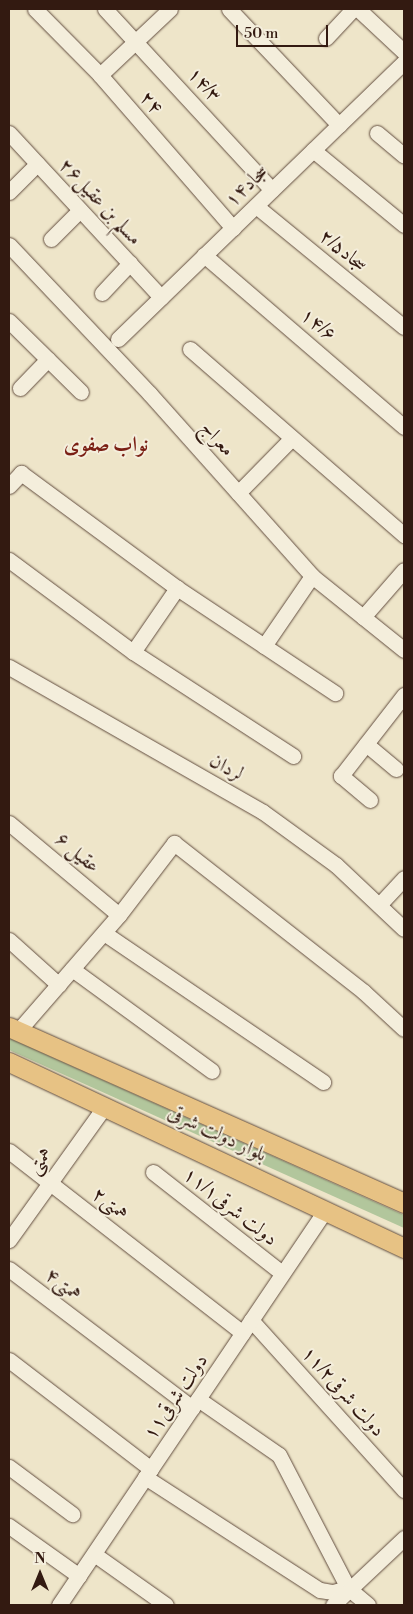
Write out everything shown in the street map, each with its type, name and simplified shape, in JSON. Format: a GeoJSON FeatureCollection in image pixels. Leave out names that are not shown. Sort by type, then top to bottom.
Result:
{"type":"FeatureCollection","features":[{"type":"Feature","properties":{"kind":"main road","name":"بلوار دولت شرقی"},"geometry":{"type":"LineString","coordinates":[[14,1029],[404,1204]]}},
{"type":"Feature","properties":{"kind":"main road","name":"بلوار دولت شرقی"},"geometry":{"type":"LineString","coordinates":[[9,1062],[404,1248]]}},
{"type":"Feature","properties":{"kind":"street","name":"۲۴"},"geometry":{"type":"LineString","coordinates":[[35,9],[100,75],[233,228]]}},
{"type":"Feature","properties":{"kind":"street","name":"۱۴/۳"},"geometry":{"type":"LineString","coordinates":[[106,9],[272,190]]}},
{"type":"Feature","properties":{"kind":"street"},"geometry":{"type":"LineString","coordinates":[[100,75],[170,9]]}},
{"type":"Feature","properties":{"kind":"street"},"geometry":{"type":"LineString","coordinates":[[229,9],[339,125]]}},
{"type":"Feature","properties":{"kind":"street"},"geometry":{"type":"LineString","coordinates":[[326,38],[352,9]]}},
{"type":"Feature","properties":{"kind":"street"},"geometry":{"type":"LineString","coordinates":[[358,9],[404,52]]}},
{"type":"Feature","properties":{"kind":"street","name":"۱۴سجاد"},"geometry":{"type":"LineString","coordinates":[[118,339],[404,62]]}},
{"type":"Feature","properties":{"kind":"street","name":"مسلم بن عقیل۲۶"},"geometry":{"type":"LineString","coordinates":[[9,133],[161,297]]}},
{"type":"Feature","properties":{"kind":"street"},"geometry":{"type":"LineString","coordinates":[[377,133],[404,156]]}},
{"type":"Feature","properties":{"kind":"street"},"geometry":{"type":"LineString","coordinates":[[313,150],[404,226]]}},
{"type":"Feature","properties":{"kind":"street"},"geometry":{"type":"LineString","coordinates":[[9,192],[38,164]]}},
{"type":"Feature","properties":{"kind":"street","name":"۲/۵سجاد"},"geometry":{"type":"LineString","coordinates":[[256,206],[404,327]]}},
{"type":"Feature","properties":{"kind":"street"},"geometry":{"type":"LineString","coordinates":[[51,239],[80,210]]}},
{"type":"Feature","properties":{"kind":"street","name":"معراج"},"geometry":{"type":"LineString","coordinates":[[9,245],[150,394],[312,576],[404,650]]}},
{"type":"Feature","properties":{"kind":"street","name":"۱۴/۶"},"geometry":{"type":"LineString","coordinates":[[204,255],[404,427]]}},
{"type":"Feature","properties":{"kind":"street"},"geometry":{"type":"LineString","coordinates":[[102,293],[130,263]]}},
{"type":"Feature","properties":{"kind":"street"},"geometry":{"type":"LineString","coordinates":[[9,321],[81,392]]}},
{"type":"Feature","properties":{"kind":"street"},"geometry":{"type":"LineString","coordinates":[[190,349],[404,535]]}},
{"type":"Feature","properties":{"kind":"street"},"geometry":{"type":"LineString","coordinates":[[20,388],[48,359]]}},
{"type":"Feature","properties":{"kind":"street"},"geometry":{"type":"LineString","coordinates":[[238,493],[292,438]]}},
{"type":"Feature","properties":{"kind":"street"},"geometry":{"type":"LineString","coordinates":[[11,479],[21,474],[177,588],[335,693]]}},
{"type":"Feature","properties":{"kind":"street"},"geometry":{"type":"LineString","coordinates":[[9,560],[133,652],[293,756]]}},
{"type":"Feature","properties":{"kind":"street"},"geometry":{"type":"LineString","coordinates":[[363,617],[404,570]]}},
{"type":"Feature","properties":{"kind":"street"},"geometry":{"type":"LineString","coordinates":[[264,646],[312,576]]}},
{"type":"Feature","properties":{"kind":"street"},"geometry":{"type":"LineString","coordinates":[[133,652],[177,588]]}},
{"type":"Feature","properties":{"kind":"street","name":"لردان"},"geometry":{"type":"LineString","coordinates":[[9,668],[263,812],[336,865],[404,929]]}},
{"type":"Feature","properties":{"kind":"street"},"geometry":{"type":"LineString","coordinates":[[370,800],[341,776],[404,694]]}},
{"type":"Feature","properties":{"kind":"street"},"geometry":{"type":"LineString","coordinates":[[366,744],[396,769]]}},
{"type":"Feature","properties":{"kind":"street","name":"عقیل ۶"},"geometry":{"type":"LineString","coordinates":[[9,823],[119,915]]}},
{"type":"Feature","properties":{"kind":"street"},"geometry":{"type":"LineString","coordinates":[[14,1029],[58,985],[104,933],[174,843],[364,992],[404,1029]]}},
{"type":"Feature","properties":{"kind":"street"},"geometry":{"type":"LineString","coordinates":[[379,905],[404,878]]}},
{"type":"Feature","properties":{"kind":"street"},"geometry":{"type":"LineString","coordinates":[[104,933],[323,1082]]}},
{"type":"Feature","properties":{"kind":"street"},"geometry":{"type":"LineString","coordinates":[[9,940],[58,985]]}},
{"type":"Feature","properties":{"kind":"street"},"geometry":{"type":"LineString","coordinates":[[72,969],[212,1070]]}},
{"type":"Feature","properties":{"kind":"street","name":"همتی"},"geometry":{"type":"LineString","coordinates":[[9,1240],[104,1106]]}},
{"type":"Feature","properties":{"kind":"street","name":"۲همتی"},"geometry":{"type":"LineString","coordinates":[[9,1151],[146,1258],[247,1326]]}},
{"type":"Feature","properties":{"kind":"street","name":"۱۱/۱دولت شرقی"},"geometry":{"type":"LineString","coordinates":[[153,1172],[282,1273]]}},
{"type":"Feature","properties":{"kind":"street","name":"۱۱دولت شرقی"},"geometry":{"type":"LineString","coordinates":[[59,1605],[325,1210]]}},
{"type":"Feature","properties":{"kind":"street","name":"۴همتی"},"geometry":{"type":"LineString","coordinates":[[9,1269],[94,1333],[195,1404],[279,1455],[348,1588]]}},
{"type":"Feature","properties":{"kind":"street","name":"۱۱/۲دولت شرقی"},"geometry":{"type":"LineString","coordinates":[[247,1326],[404,1490]]}},
{"type":"Feature","properties":{"kind":"street"},"geometry":{"type":"LineString","coordinates":[[9,1360],[52,1393],[148,1473],[320,1590],[333,1592],[348,1588]]}},
{"type":"Feature","properties":{"kind":"street"},"geometry":{"type":"LineString","coordinates":[[9,1467],[72,1514]]}},
{"type":"Feature","properties":{"kind":"street"},"geometry":{"type":"LineString","coordinates":[[9,1526],[79,1576]]}},
{"type":"Feature","properties":{"kind":"street"},"geometry":{"type":"LineString","coordinates":[[333,1605],[348,1588],[404,1538]]}},
{"type":"Feature","properties":{"kind":"street"},"geometry":{"type":"LineString","coordinates":[[94,1554],[166,1605]]}},
{"type":"Feature","properties":{"kind":"street"},"geometry":{"type":"LineString","coordinates":[[348,1588],[368,1605]]}},
{"type":"Feature","properties":{"kind":"green space"},"geometry":{"type":"Polygon","coordinates":[[[9,1038],[404,1215],[404,1228],[9,1050],[9,1038]]]}},
{"type":"Feature","properties":{"kind":"district","name":"نواب صفوی"},"geometry":{"type":"Point","coordinates":[106,445]}}]}
